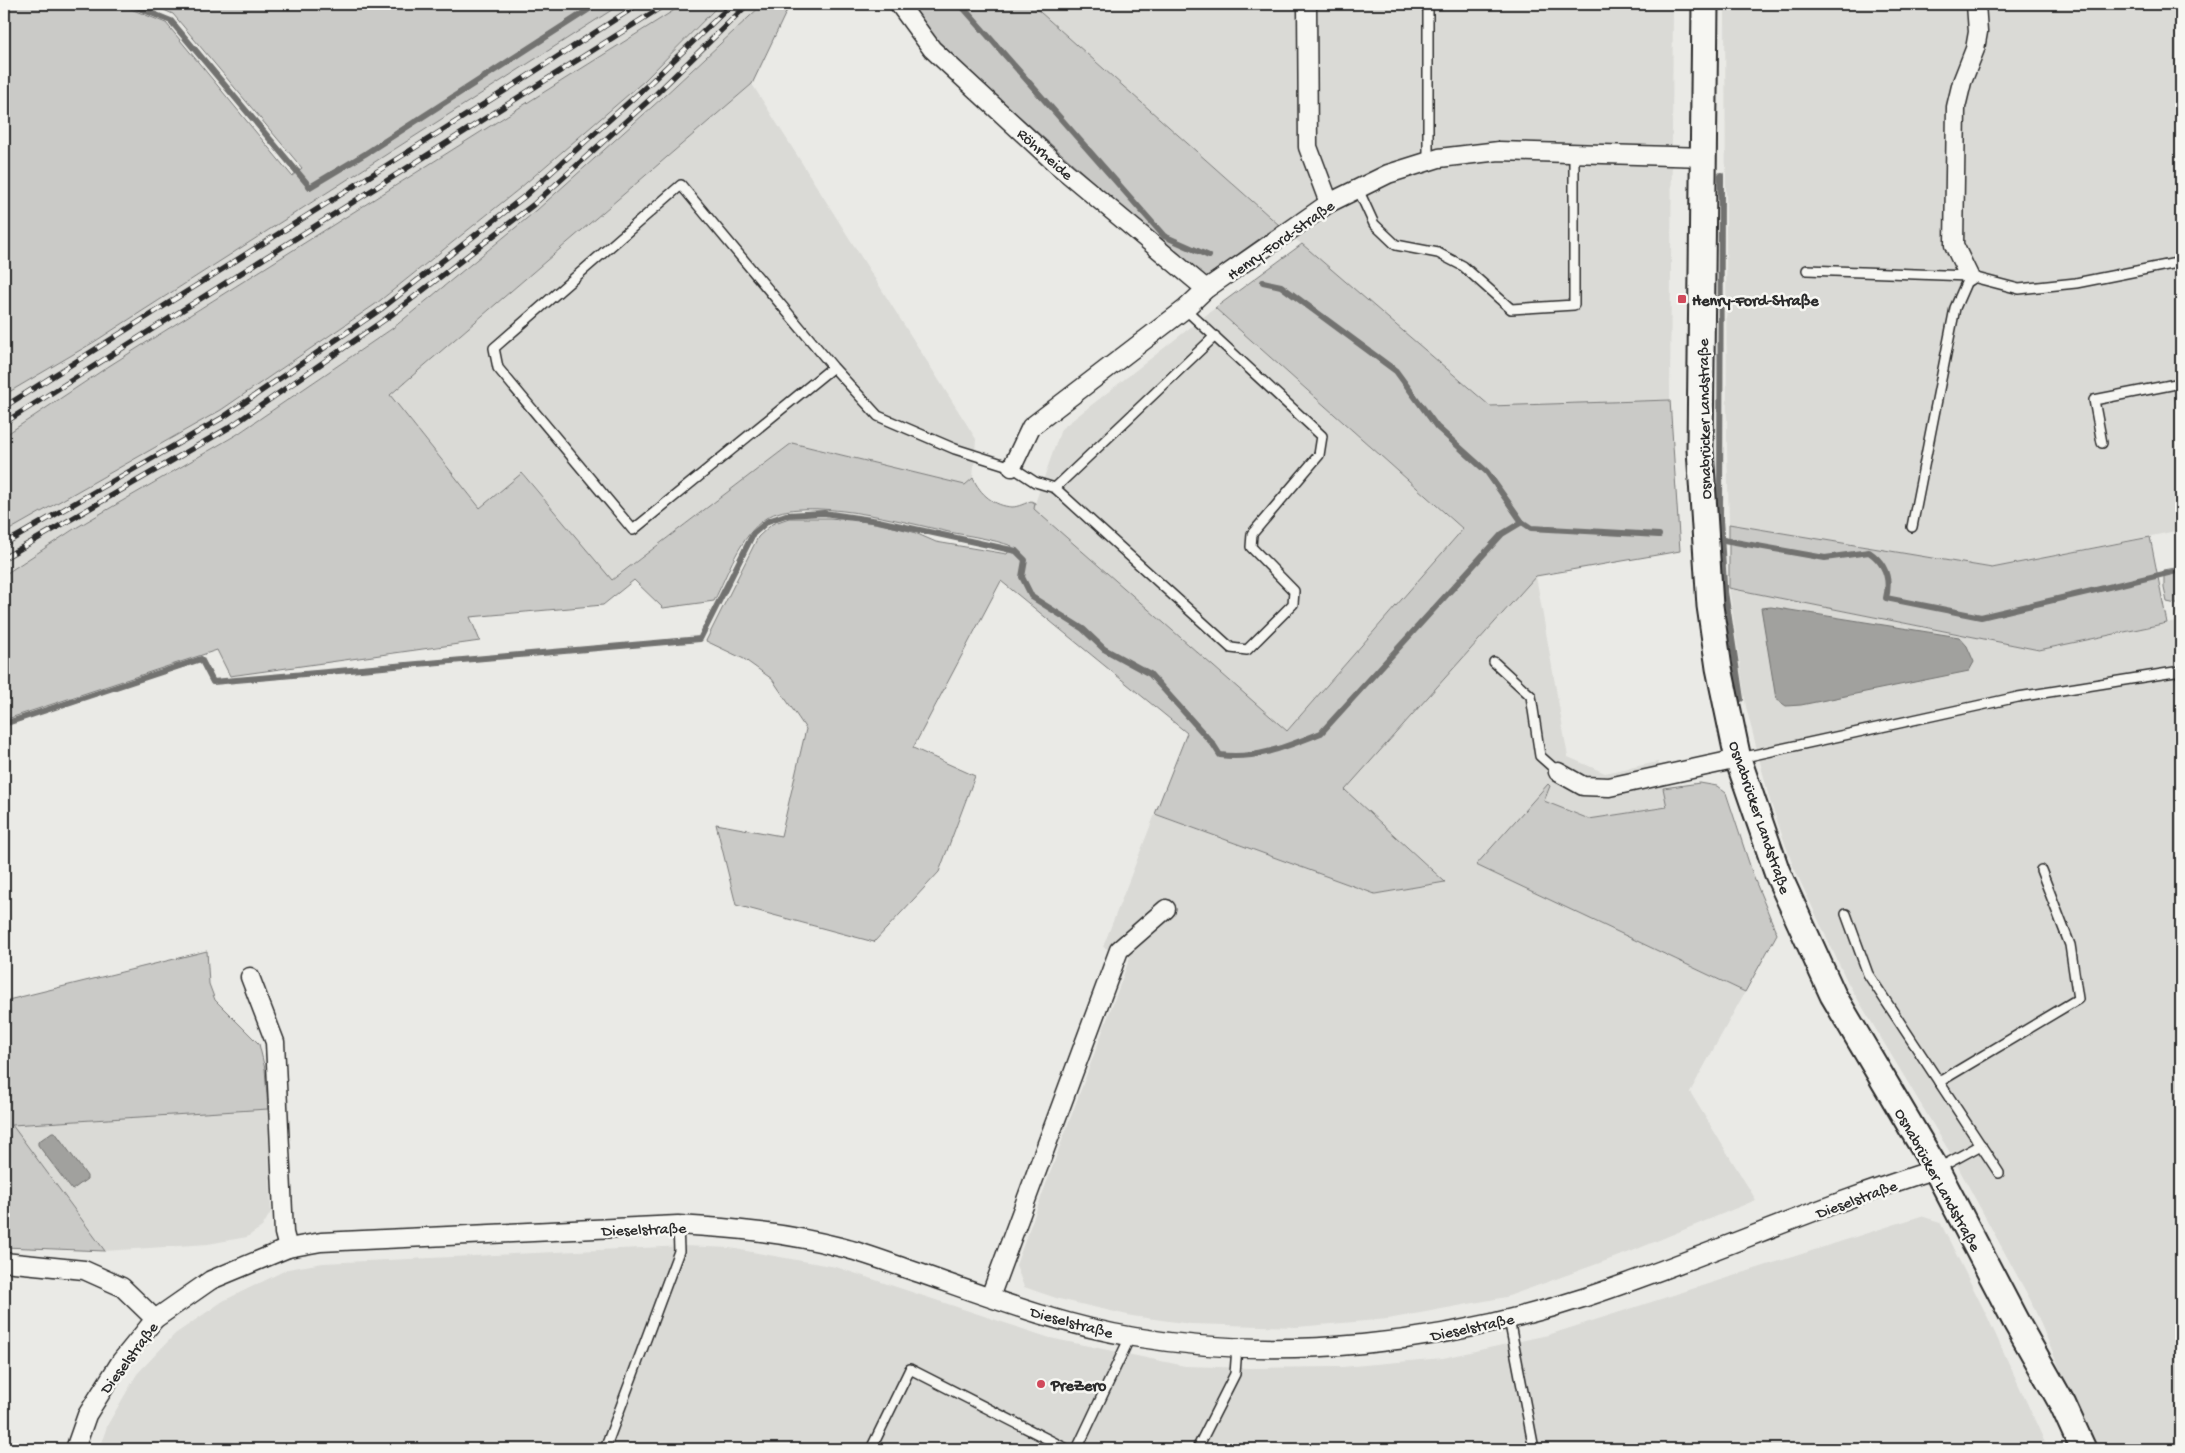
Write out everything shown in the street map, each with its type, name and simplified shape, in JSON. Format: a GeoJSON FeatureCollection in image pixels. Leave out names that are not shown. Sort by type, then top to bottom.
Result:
{"type":"FeatureCollection","features":[{"type":"Feature","properties":{"kind":"street","name":"Röhrheide"},"geometry":{"type":"LineString","coordinates":[[898,4],[932,49],[1054,162],[1206,289]]}},
{"type":"Feature","properties":{"kind":"street"},"geometry":{"type":"LineString","coordinates":[[1307,4],[1308,148],[1329,203]]}},
{"type":"Feature","properties":{"kind":"street","name":"Osnabrücker Landstraße"},"geometry":{"type":"LineString","coordinates":[[1705,4],[1705,157],[1700,449],[1710,606],[1719,668],[1738,759],[1777,872],[1834,995],[1936,1169],[2037,1360],[2063,1405],[2083,1449]]}},
{"type":"Feature","properties":{"kind":"street"},"geometry":{"type":"LineString","coordinates":[[1970,276],[1954,246],[1956,107],[1962,82],[1975,49],[1978,32],[1976,4]]}},
{"type":"Feature","properties":{"kind":"street","name":"Henry-Ford-Straße"},"geometry":{"type":"LineString","coordinates":[[1012,467],[1031,427],[1185,309],[1206,289],[1329,203],[1388,174],[1440,158],[1499,151],[1705,157]]}},
{"type":"Feature","properties":{"kind":"street"},"geometry":{"type":"LineString","coordinates":[[1558,772],[1582,786],[1608,787],[1738,759]]}},
{"type":"Feature","properties":{"kind":"street"},"geometry":{"type":"LineString","coordinates":[[990,1297],[1119,950],[1166,909]]}},
{"type":"Feature","properties":{"kind":"street"},"geometry":{"type":"LineString","coordinates":[[250,977],[275,1042],[284,1233],[288,1248]]}},
{"type":"Feature","properties":{"kind":"street","name":"Dieselstraße"},"geometry":{"type":"LineString","coordinates":[[75,1449],[87,1415],[120,1361],[155,1319],[211,1280],[288,1248],[321,1242],[678,1225],[740,1229],[785,1235],[842,1247],[1053,1318],[1130,1337],[1190,1345],[1298,1348],[1389,1342],[1510,1319],[1585,1297],[1936,1169]]}},
{"type":"Feature","properties":{"kind":"street"},"geometry":{"type":"LineString","coordinates":[[4,1262],[84,1270],[122,1287],[155,1319]]}},
{"type":"Feature","properties":{"kind":"street","name":"Osnabrücker Landstraße"},"geometry":{"type":"LineString","coordinates":[[2037,1360],[2067,1449]]}},
{"type":"Feature","properties":{"kind":"lane"},"geometry":{"type":"LineString","coordinates":[[1428,4],[1428,162]]}},
{"type":"Feature","properties":{"kind":"lane"},"geometry":{"type":"LineString","coordinates":[[1358,189],[1374,224],[1396,245],[1438,252],[1463,266],[1511,309],[1574,305],[1574,154]]}},
{"type":"Feature","properties":{"kind":"lane"},"geometry":{"type":"LineString","coordinates":[[833,367],[633,530],[498,368],[494,348],[681,185],[833,367],[878,416],[955,449],[1012,467],[1035,482],[1055,488],[1231,648],[1247,650],[1293,604],[1294,590],[1251,547],[1252,534],[1319,454],[1322,436],[1185,309]]}},
{"type":"Feature","properties":{"kind":"lane"},"geometry":{"type":"LineString","coordinates":[[1807,270],[1970,276],[2019,289],[2076,283],[2177,262]]}},
{"type":"Feature","properties":{"kind":"lane"},"geometry":{"type":"LineString","coordinates":[[1912,527],[1955,308],[1970,276]]}},
{"type":"Feature","properties":{"kind":"lane"},"geometry":{"type":"LineString","coordinates":[[1055,488],[1215,336]]}},
{"type":"Feature","properties":{"kind":"lane"},"geometry":{"type":"LineString","coordinates":[[2102,443],[2094,400],[2181,383]]}},
{"type":"Feature","properties":{"kind":"lane"},"geometry":{"type":"LineString","coordinates":[[1494,662],[1531,696],[1540,756],[1558,772]]}},
{"type":"Feature","properties":{"kind":"lane"},"geometry":{"type":"LineString","coordinates":[[1738,759],[2018,696],[2181,671]]}},
{"type":"Feature","properties":{"kind":"lane"},"geometry":{"type":"LineString","coordinates":[[1939,1082],[2078,999],[2070,945],[2041,870]]}},
{"type":"Feature","properties":{"kind":"lane"},"geometry":{"type":"LineString","coordinates":[[1846,914],[1868,974],[1999,1173]]}},
{"type":"Feature","properties":{"kind":"lane"},"geometry":{"type":"LineString","coordinates":[[1936,1169],[1981,1145]]}},
{"type":"Feature","properties":{"kind":"lane"},"geometry":{"type":"LineString","coordinates":[[605,1449],[679,1251],[678,1225]]}},
{"type":"Feature","properties":{"kind":"lane"},"geometry":{"type":"LineString","coordinates":[[1510,1319],[1534,1449]]}},
{"type":"Feature","properties":{"kind":"lane"},"geometry":{"type":"LineString","coordinates":[[1077,1449],[1130,1337]]}},
{"type":"Feature","properties":{"kind":"lane"},"geometry":{"type":"LineString","coordinates":[[1197,1449],[1235,1374],[1237,1347]]}},
{"type":"Feature","properties":{"kind":"lane"},"geometry":{"type":"LineString","coordinates":[[871,1449],[910,1369],[1067,1449]]}},
{"type":"Feature","properties":{"kind":"shaded area"},"geometry":{"type":"Polygon","coordinates":[[[4,4],[118,4],[166,23],[292,176],[302,168],[173,14],[150,4],[621,4],[94,342],[4,395],[4,4]]]}},
{"type":"Feature","properties":{"kind":"shaded area"},"geometry":{"type":"Polygon","coordinates":[[[621,4],[684,4],[109,366],[4,436],[4,395],[94,342],[621,4]]]}},
{"type":"Feature","properties":{"kind":"shaded area"},"geometry":{"type":"Polygon","coordinates":[[[684,4],[720,4],[644,81],[519,189],[377,303],[221,410],[4,533],[4,436],[109,366],[684,4]]]}},
{"type":"Feature","properties":{"kind":"shaded area"},"geometry":{"type":"Polygon","coordinates":[[[720,4],[763,4],[537,210],[393,328],[236,435],[74,529],[4,575],[4,533],[221,410],[377,303],[519,189],[644,81],[720,4]]]}},
{"type":"Feature","properties":{"kind":"shaded area"},"geometry":{"type":"Polygon","coordinates":[[[763,4],[790,4],[752,84],[390,395],[480,508],[522,473],[612,580],[792,443],[965,485],[973,478],[984,494],[994,502],[1012,507],[1031,501],[1035,503],[1034,509],[1287,731],[1463,529],[1215,308],[1302,244],[1490,406],[1670,400],[1680,551],[1536,576],[1345,790],[1445,882],[1375,894],[1155,814],[1187,733],[1001,581],[913,748],[975,776],[939,872],[874,942],[736,905],[716,824],[781,836],[806,729],[772,679],[744,659],[706,641],[758,537],[772,524],[789,518],[830,518],[878,523],[913,532],[936,542],[1007,554],[1012,546],[883,517],[856,513],[804,509],[783,511],[766,518],[742,545],[714,601],[663,608],[634,580],[603,605],[470,617],[480,641],[230,676],[217,650],[4,720],[4,575],[74,529],[236,435],[393,328],[537,210],[763,4]]]}},
{"type":"Feature","properties":{"kind":"shaded area"},"geometry":{"type":"Polygon","coordinates":[[[913,4],[1031,4],[1279,225],[1203,279],[931,38],[913,4]]]}},
{"type":"Feature","properties":{"kind":"shaded area"},"geometry":{"type":"Polygon","coordinates":[[[1031,4],[1673,4],[1670,400],[1490,406],[1279,225],[1031,4]]]}},
{"type":"Feature","properties":{"kind":"shaded area"},"geometry":{"type":"Polygon","coordinates":[[[1725,4],[2181,4],[2181,530],[1992,568],[1729,524],[1725,4]]]}},
{"type":"Feature","properties":{"kind":"shaded area"},"geometry":{"type":"Polygon","coordinates":[[[752,84],[976,439],[973,478],[965,485],[792,443],[611,580],[523,473],[480,508],[390,395],[752,84]]]}},
{"type":"Feature","properties":{"kind":"shaded area"},"geometry":{"type":"Polygon","coordinates":[[[1215,308],[1463,529],[1287,731],[1033,509],[1061,429],[1215,308]]]}},
{"type":"Feature","properties":{"kind":"shaded area"},"geometry":{"type":"Polygon","coordinates":[[[1729,524],[1992,568],[2150,537],[2167,623],[2039,650],[1729,588],[1729,524]]]}},
{"type":"Feature","properties":{"kind":"shaded area"},"geometry":{"type":"Polygon","coordinates":[[[2181,567],[2181,605],[2167,602],[2164,588],[2164,570],[2181,567]]]}},
{"type":"Feature","properties":{"kind":"shaded area"},"geometry":{"type":"Polygon","coordinates":[[[1536,576],[1568,757],[1605,773],[1658,762],[1667,807],[1589,819],[1544,801],[1550,786],[1477,865],[1745,992],[1690,1092],[1756,1200],[1630,1252],[1506,1297],[1388,1319],[1297,1327],[1191,1324],[1132,1316],[1059,1299],[1024,1287],[1016,1265],[1130,957],[1103,947],[1155,814],[1375,894],[1445,882],[1344,790],[1536,576]]]}},
{"type":"Feature","properties":{"kind":"shaded area"},"geometry":{"type":"Polygon","coordinates":[[[1729,588],[2039,650],[2181,620],[2181,1449],[2094,1449],[2031,1301],[1952,1156],[1848,983],[1793,866],[1770,801],[1746,707],[1729,588]]]}},
{"type":"Feature","properties":{"kind":"shaded area"},"geometry":{"type":"Polygon","coordinates":[[[1771,607],[1959,637],[1967,646],[1974,662],[1969,671],[1801,705],[1786,706],[1776,699],[1761,608],[1771,607]]]}},
{"type":"Feature","properties":{"kind":"shaded area"},"geometry":{"type":"Polygon","coordinates":[[[1700,783],[1717,786],[1726,793],[1754,878],[1777,934],[1745,992],[1476,865],[1548,784],[1550,786],[1544,801],[1589,819],[1667,807],[1663,788],[1700,783]]]}},
{"type":"Feature","properties":{"kind":"shaded area"},"geometry":{"type":"Polygon","coordinates":[[[207,951],[209,984],[215,1000],[259,1044],[265,1069],[268,1109],[12,1125],[105,1251],[4,1247],[4,1001],[207,951]]]}},
{"type":"Feature","properties":{"kind":"shaded area"},"geometry":{"type":"Polygon","coordinates":[[[268,1109],[271,1212],[262,1227],[247,1237],[208,1244],[105,1251],[11,1125],[268,1109]]]}},
{"type":"Feature","properties":{"kind":"shaded area"},"geometry":{"type":"Polygon","coordinates":[[[52,1132],[55,1132],[87,1176],[87,1179],[72,1190],[38,1145],[38,1142],[52,1132]]]}},
{"type":"Feature","properties":{"kind":"shaded area"},"geometry":{"type":"Polygon","coordinates":[[[1921,1216],[1940,1222],[1988,1318],[2048,1449],[99,1449],[108,1424],[137,1374],[175,1334],[223,1301],[288,1269],[323,1263],[684,1246],[730,1248],[836,1267],[1050,1338],[1185,1366],[1250,1368],[1342,1367],[1443,1358],[1548,1335],[1921,1216]]]}},
{"type":"Feature","properties":{"kind":"waterway"},"geometry":{"type":"LineString","coordinates":[[129,4],[171,21],[310,187],[365,154],[597,4]]}},
{"type":"Feature","properties":{"kind":"waterway"},"geometry":{"type":"LineString","coordinates":[[960,4],[1164,236],[1209,256]]}},
{"type":"Feature","properties":{"kind":"waterway"},"geometry":{"type":"LineString","coordinates":[[1721,175],[1720,519],[1724,585],[1741,699]]}},
{"type":"Feature","properties":{"kind":"waterway"},"geometry":{"type":"LineString","coordinates":[[1263,282],[1281,286],[1396,371],[1437,427],[1487,472],[1522,522],[1531,528],[1659,535]]}},
{"type":"Feature","properties":{"kind":"waterway"},"geometry":{"type":"LineString","coordinates":[[4,724],[201,659],[213,682],[700,639],[753,534],[768,521],[786,515],[824,513],[878,521],[1016,551],[1025,560],[1022,577],[1032,597],[1083,629],[1104,649],[1150,674],[1213,744],[1220,755],[1246,756],[1272,751],[1321,733],[1502,534],[1522,522]]}},
{"type":"Feature","properties":{"kind":"waterway"},"geometry":{"type":"LineString","coordinates":[[1718,539],[1825,558],[1869,552],[1883,566],[1888,584],[1886,598],[1981,617],[2181,570]]}},
{"type":"Feature","properties":{"kind":"railway"},"geometry":{"type":"LineString","coordinates":[[4,407],[639,4]]}},
{"type":"Feature","properties":{"kind":"railway"},"geometry":{"type":"LineString","coordinates":[[4,423],[666,4]]}},
{"type":"Feature","properties":{"kind":"railway"},"geometry":{"type":"LineString","coordinates":[[4,544],[222,418],[381,309],[525,196],[649,84],[732,4]]}},
{"type":"Feature","properties":{"kind":"railway"},"geometry":{"type":"LineString","coordinates":[[4,558],[230,427],[387,318],[533,205],[657,93],[748,4]]}},
{"type":"Feature","properties":{"kind":"place","name":"Henry-Ford-Straße"},"geometry":{"type":"Point","coordinates":[1682,299]}},
{"type":"Feature","properties":{"kind":"place","name":"PreZero"},"geometry":{"type":"Point","coordinates":[1041,1384]}}]}
